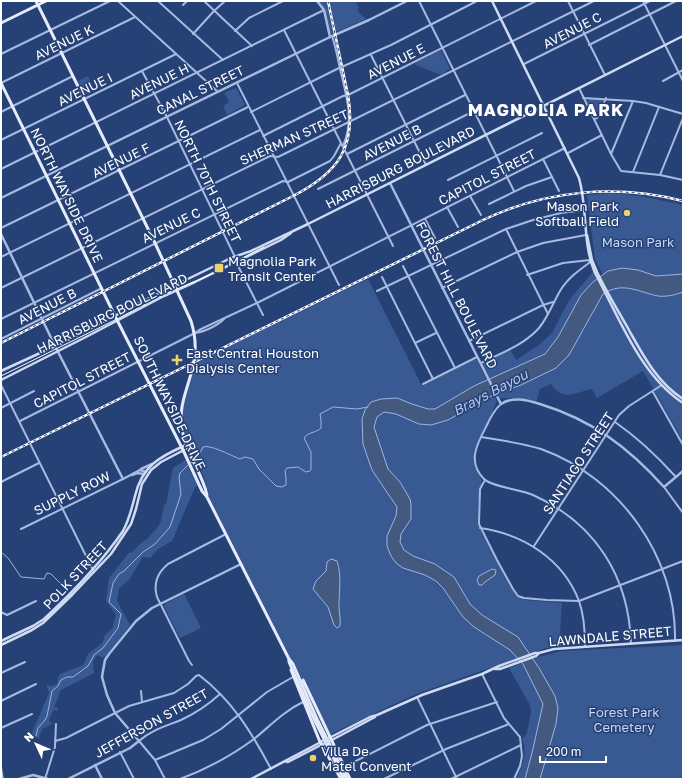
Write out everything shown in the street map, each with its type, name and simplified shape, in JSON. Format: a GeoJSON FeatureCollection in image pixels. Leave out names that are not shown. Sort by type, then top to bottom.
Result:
{"type":"FeatureCollection","features":[{"type":"Feature","properties":{"kind":"main road"},"geometry":{"type":"LineString","coordinates":[[36,1],[155,243],[191,321],[195,333]]}},
{"type":"Feature","properties":{"kind":"main road"},"geometry":{"type":"LineString","coordinates":[[1,23],[46,1]]}},
{"type":"Feature","properties":{"kind":"main road"},"geometry":{"type":"LineString","coordinates":[[492,1],[580,178],[587,235],[596,273]]}},
{"type":"Feature","properties":{"kind":"main road","name":"HARRISBURG BOULEVARD"},"geometry":{"type":"LineString","coordinates":[[1,371],[235,257],[296,230],[683,36]]}},
{"type":"Feature","properties":{"kind":"main road","name":"NORTH WAYSIDE DRIVE"},"geometry":{"type":"LineString","coordinates":[[1,83],[115,316]]}},
{"type":"Feature","properties":{"kind":"main road","name":"HARRISBURG BOULEVARD"},"geometry":{"type":"LineString","coordinates":[[1,380],[177,290],[281,240],[296,230]]}},
{"type":"Feature","properties":{"kind":"main road"},"geometry":{"type":"LineString","coordinates":[[587,235],[586,239],[590,260],[609,297],[649,366],[663,385],[683,403]]}},
{"type":"Feature","properties":{"kind":"main road","name":"SOUTH WAYSIDE DRIVE"},"geometry":{"type":"LineString","coordinates":[[115,316],[202,491],[207,497]]}},
{"type":"Feature","properties":{"kind":"main road","name":"SOUTH WAYSIDE DRIVE"},"geometry":{"type":"LineString","coordinates":[[195,333],[195,355],[193,368],[181,405],[182,429],[186,447],[201,475],[207,497],[289,659],[314,719],[344,779]]}},
{"type":"Feature","properties":{"kind":"main road"},"geometry":{"type":"LineString","coordinates":[[663,385],[683,399]]}},
{"type":"Feature","properties":{"kind":"main road","name":"POLK STREET"},"geometry":{"type":"LineString","coordinates":[[1,645],[21,634],[53,612],[94,570],[122,532],[128,521],[132,511],[137,486],[143,474],[186,447]]}},
{"type":"Feature","properties":{"kind":"main road","name":"POLK STREET"},"geometry":{"type":"LineString","coordinates":[[94,570],[106,561],[128,529],[146,473],[152,464],[163,456],[182,449]]}},
{"type":"Feature","properties":{"kind":"main road","name":"POLK STREET"},"geometry":{"type":"LineString","coordinates":[[1,641],[21,634]]}},
{"type":"Feature","properties":{"kind":"main road","name":"LAWNDALE STREET"},"geometry":{"type":"LineString","coordinates":[[251,779],[377,715],[417,697],[539,653],[554,649],[585,646],[683,640]]}},
{"type":"Feature","properties":{"kind":"main road"},"geometry":{"type":"LineString","coordinates":[[291,664],[293,677],[303,702],[341,779]]}},
{"type":"Feature","properties":{"kind":"main road"},"geometry":{"type":"LineString","coordinates":[[291,664],[302,678],[350,779]]}},
{"type":"Feature","properties":{"kind":"main road","name":"SOUTH WAYSIDE DRIVE"},"geometry":{"type":"LineString","coordinates":[[291,664],[347,779]]}},
{"type":"Feature","properties":{"kind":"street"},"geometry":{"type":"LineString","coordinates":[[1,54],[110,1]]}},
{"type":"Feature","properties":{"kind":"street"},"geometry":{"type":"LineString","coordinates":[[118,1],[218,92]]}},
{"type":"Feature","properties":{"kind":"street"},"geometry":{"type":"LineString","coordinates":[[158,1],[223,60]]}},
{"type":"Feature","properties":{"kind":"street"},"geometry":{"type":"LineString","coordinates":[[183,5],[187,1]]}},
{"type":"Feature","properties":{"kind":"street"},"geometry":{"type":"LineString","coordinates":[[204,1],[252,46]]}},
{"type":"Feature","properties":{"kind":"street"},"geometry":{"type":"LineString","coordinates":[[193,34],[225,1]]}},
{"type":"Feature","properties":{"kind":"street"},"geometry":{"type":"LineString","coordinates":[[235,31],[249,18],[283,1]]}},
{"type":"Feature","properties":{"kind":"street"},"geometry":{"type":"LineString","coordinates":[[317,1],[324,10],[348,105],[349,123],[343,146]]}},
{"type":"Feature","properties":{"kind":"street","name":"CANAL STREET"},"geometry":{"type":"LineString","coordinates":[[1,198],[407,1]]}},
{"type":"Feature","properties":{"kind":"street"},"geometry":{"type":"LineString","coordinates":[[418,1],[514,191]]}},
{"type":"Feature","properties":{"kind":"street"},"geometry":{"type":"LineString","coordinates":[[251,112],[371,55],[477,1]]}},
{"type":"Feature","properties":{"kind":"street","name":"AVENUE E"},"geometry":{"type":"LineString","coordinates":[[263,136],[322,106],[383,78],[536,1]]}},
{"type":"Feature","properties":{"kind":"street"},"geometry":{"type":"LineString","coordinates":[[568,1],[605,75]]}},
{"type":"Feature","properties":{"kind":"street","name":"SHERMAN STREET"},"geometry":{"type":"LineString","coordinates":[[1,288],[270,156],[278,158],[594,1]]}},
{"type":"Feature","properties":{"kind":"street","name":"AVENUE C"},"geometry":{"type":"LineString","coordinates":[[524,64],[644,2],[650,1]]}},
{"type":"Feature","properties":{"kind":"street"},"geometry":{"type":"LineString","coordinates":[[589,44],[676,1]]}},
{"type":"Feature","properties":{"kind":"street"},"geometry":{"type":"LineString","coordinates":[[644,2],[683,81]]}},
{"type":"Feature","properties":{"kind":"street","name":"AVENUE H"},"geometry":{"type":"LineString","coordinates":[[1,169],[324,10]]}},
{"type":"Feature","properties":{"kind":"street","name":"AVENUE K"},"geometry":{"type":"LineString","coordinates":[[1,83],[136,17]]}},
{"type":"Feature","properties":{"kind":"street"},"geometry":{"type":"LineString","coordinates":[[284,30],[393,246]]}},
{"type":"Feature","properties":{"kind":"street","name":"AVENUE I"},"geometry":{"type":"LineString","coordinates":[[1,140],[176,54]]}},
{"type":"Feature","properties":{"kind":"street"},"geometry":{"type":"LineString","coordinates":[[371,55],[426,165]]}},
{"type":"Feature","properties":{"kind":"street"},"geometry":{"type":"LineString","coordinates":[[663,81],[683,70]]}},
{"type":"Feature","properties":{"kind":"street","name":"NORTH 70TH STREET"},"geometry":{"type":"LineString","coordinates":[[142,71],[167,117],[235,257]]}},
{"type":"Feature","properties":{"kind":"street"},"geometry":{"type":"LineString","coordinates":[[1,112],[73,76]]}},
{"type":"Feature","properties":{"kind":"street"},"geometry":{"type":"LineString","coordinates":[[237,83],[339,285]]}},
{"type":"Feature","properties":{"kind":"street"},"geometry":{"type":"LineString","coordinates":[[579,88],[611,154],[621,171],[660,175],[683,180]]}},
{"type":"Feature","properties":{"kind":"street"},"geometry":{"type":"LineString","coordinates":[[347,154],[465,95]]}},
{"type":"Feature","properties":{"kind":"street"},"geometry":{"type":"LineString","coordinates":[[583,98],[633,100],[659,106],[683,114]]}},
{"type":"Feature","properties":{"kind":"street"},"geometry":{"type":"LineString","coordinates":[[594,119],[597,118],[606,98]]}},
{"type":"Feature","properties":{"kind":"street"},"geometry":{"type":"LineString","coordinates":[[611,154],[633,100]]}},
{"type":"Feature","properties":{"kind":"street"},"geometry":{"type":"LineString","coordinates":[[633,172],[659,106]]}},
{"type":"Feature","properties":{"kind":"street","name":"AVENUE F"},"geometry":{"type":"LineString","coordinates":[[1,228],[248,107]]}},
{"type":"Feature","properties":{"kind":"street","name":"AVENUE B"},"geometry":{"type":"LineString","coordinates":[[318,189],[474,112]]}},
{"type":"Feature","properties":{"kind":"street"},"geometry":{"type":"LineString","coordinates":[[660,175],[683,118]]}},
{"type":"Feature","properties":{"kind":"street"},"geometry":{"type":"LineString","coordinates":[[1,257],[260,130]]}},
{"type":"Feature","properties":{"kind":"street"},"geometry":{"type":"LineString","coordinates":[[448,180],[542,133]]}},
{"type":"Feature","properties":{"kind":"street"},"geometry":{"type":"LineString","coordinates":[[568,153],[602,135]]}},
{"type":"Feature","properties":{"kind":"street","name":"AVENUE C"},"geometry":{"type":"LineString","coordinates":[[1,319],[214,214],[283,181],[286,182],[330,161],[341,143]]}},
{"type":"Feature","properties":{"kind":"street","name":"CAPITOL STREET"},"geometry":{"type":"LineString","coordinates":[[20,421],[195,333],[198,330],[257,303],[565,148]]}},
{"type":"Feature","properties":{"kind":"street"},"geometry":{"type":"LineString","coordinates":[[543,159],[559,191]]}},
{"type":"Feature","properties":{"kind":"street"},"geometry":{"type":"LineString","coordinates":[[489,204],[514,191],[540,180],[552,177]]}},
{"type":"Feature","properties":{"kind":"street","name":"FOREST HILL BOULEVARD"},"geometry":{"type":"LineString","coordinates":[[390,183],[501,404]]}},
{"type":"Feature","properties":{"kind":"street"},"geometry":{"type":"LineString","coordinates":[[470,196],[481,215]]}},
{"type":"Feature","properties":{"kind":"street"},"geometry":{"type":"LineString","coordinates":[[447,207],[458,227]]}},
{"type":"Feature","properties":{"kind":"street"},"geometry":{"type":"LineString","coordinates":[[377,291],[506,229],[561,213],[585,210]]}},
{"type":"Feature","properties":{"kind":"street"},"geometry":{"type":"LineString","coordinates":[[425,219],[435,238]]}},
{"type":"Feature","properties":{"kind":"street"},"geometry":{"type":"LineString","coordinates":[[506,229],[527,275],[548,314]]}},
{"type":"Feature","properties":{"kind":"street"},"geometry":{"type":"LineString","coordinates":[[1,234],[55,346],[123,479]]}},
{"type":"Feature","properties":{"kind":"street"},"geometry":{"type":"LineString","coordinates":[[442,288],[517,252],[543,243],[587,235]]}},
{"type":"Feature","properties":{"kind":"street"},"geometry":{"type":"LineString","coordinates":[[527,275],[563,263],[590,260]]}},
{"type":"Feature","properties":{"kind":"street"},"geometry":{"type":"LineString","coordinates":[[480,363],[522,343],[538,329],[567,282],[575,273],[589,263],[590,260]]}},
{"type":"Feature","properties":{"kind":"street"},"geometry":{"type":"LineString","coordinates":[[236,262],[262,315]]}},
{"type":"Feature","properties":{"kind":"street"},"geometry":{"type":"LineString","coordinates":[[403,266],[455,368]]}},
{"type":"Feature","properties":{"kind":"street"},"geometry":{"type":"LineString","coordinates":[[382,277],[433,379]]}},
{"type":"Feature","properties":{"kind":"street","name":"AVENUE B"},"geometry":{"type":"LineString","coordinates":[[1,339],[102,288]]}},
{"type":"Feature","properties":{"kind":"street"},"geometry":{"type":"LineString","coordinates":[[469,341],[543,305],[554,302]]}},
{"type":"Feature","properties":{"kind":"street"},"geometry":{"type":"LineString","coordinates":[[415,343],[436,333]]}},
{"type":"Feature","properties":{"kind":"street"},"geometry":{"type":"LineString","coordinates":[[423,384],[477,357]]}},
{"type":"Feature","properties":{"kind":"street"},"geometry":{"type":"LineString","coordinates":[[1,384],[94,570]]}},
{"type":"Feature","properties":{"kind":"street","name":"SANTIAGO STREET"},"geometry":{"type":"LineString","coordinates":[[534,546],[606,435],[626,408],[663,385]]}},
{"type":"Feature","properties":{"kind":"street"},"geometry":{"type":"LineString","coordinates":[[1,408],[34,391]]}},
{"type":"Feature","properties":{"kind":"street"},"geometry":{"type":"LineString","coordinates":[[653,392],[683,445]]}},
{"type":"Feature","properties":{"kind":"street"},"geometry":{"type":"LineString","coordinates":[[631,644],[627,607],[614,570],[602,550],[575,521],[558,509],[532,495],[513,488],[493,484],[485,480],[477,470],[474,452],[494,411],[501,404],[509,400],[518,399],[536,403],[564,412],[583,421],[606,435],[632,454],[664,487],[683,514]]}},
{"type":"Feature","properties":{"kind":"street"},"geometry":{"type":"LineString","coordinates":[[615,422],[646,446],[676,477]]}},
{"type":"Feature","properties":{"kind":"street"},"geometry":{"type":"LineString","coordinates":[[481,438],[523,444],[571,463],[583,470],[602,485],[631,514],[655,552],[669,590],[675,629],[675,641]]}},
{"type":"Feature","properties":{"kind":"street"},"geometry":{"type":"LineString","coordinates":[[1,482],[40,463]]}},
{"type":"Feature","properties":{"kind":"street","name":"SUPPLY ROW"},"geometry":{"type":"LineString","coordinates":[[21,529],[152,464]]}},
{"type":"Feature","properties":{"kind":"street"},"geometry":{"type":"LineString","coordinates":[[140,470],[146,473]]}},
{"type":"Feature","properties":{"kind":"street"},"geometry":{"type":"LineString","coordinates":[[664,487],[683,471]]}},
{"type":"Feature","properties":{"kind":"street"},"geometry":{"type":"LineString","coordinates":[[131,474],[143,474]]}},
{"type":"Feature","properties":{"kind":"street"},"geometry":{"type":"LineString","coordinates":[[485,480],[480,489],[480,528],[503,572],[518,596],[547,600],[579,601],[683,561]]}},
{"type":"Feature","properties":{"kind":"street"},"geometry":{"type":"LineString","coordinates":[[480,528],[503,532],[534,546],[562,572],[579,601],[585,630],[585,646]]}},
{"type":"Feature","properties":{"kind":"street"},"geometry":{"type":"LineString","coordinates":[[192,665],[160,604],[156,592],[157,578],[163,568],[168,564],[226,534]]}},
{"type":"Feature","properties":{"kind":"street"},"geometry":{"type":"LineString","coordinates":[[165,779],[155,760],[115,713],[102,677],[105,660],[136,621],[152,608],[241,564]]}},
{"type":"Feature","properties":{"kind":"street"},"geometry":{"type":"LineString","coordinates":[[1,612],[7,615],[36,602]]}},
{"type":"Feature","properties":{"kind":"street"},"geometry":{"type":"LineString","coordinates":[[1,673],[25,662]]}},
{"type":"Feature","properties":{"kind":"street"},"geometry":{"type":"LineString","coordinates":[[482,674],[504,718],[520,737],[522,744],[522,761],[514,779]]}},
{"type":"Feature","properties":{"kind":"street"},"geometry":{"type":"LineString","coordinates":[[55,740],[66,738],[128,706],[174,693],[199,675],[221,694],[239,715],[255,738],[271,769]]}},
{"type":"Feature","properties":{"kind":"street"},"geometry":{"type":"LineString","coordinates":[[155,760],[203,740],[221,729],[267,692],[293,677]]}},
{"type":"Feature","properties":{"kind":"street"},"geometry":{"type":"LineString","coordinates":[[1,701],[36,684]]}},
{"type":"Feature","properties":{"kind":"street"},"geometry":{"type":"LineString","coordinates":[[141,690],[142,702]]}},
{"type":"Feature","properties":{"kind":"street","name":"JEFFERSON STREET"},"geometry":{"type":"LineString","coordinates":[[68,779],[120,752],[149,733],[193,714],[221,694]]}},
{"type":"Feature","properties":{"kind":"street"},"geometry":{"type":"LineString","coordinates":[[417,697],[456,778]]}},
{"type":"Feature","properties":{"kind":"street"},"geometry":{"type":"LineString","coordinates":[[180,779],[218,763],[255,738],[279,716],[303,702]]}},
{"type":"Feature","properties":{"kind":"street"},"geometry":{"type":"LineString","coordinates":[[344,767],[430,724],[497,702]]}},
{"type":"Feature","properties":{"kind":"street"},"geometry":{"type":"LineString","coordinates":[[1,728],[32,714]]}},
{"type":"Feature","properties":{"kind":"street"},"geometry":{"type":"LineString","coordinates":[[21,779],[33,775],[47,779],[53,754],[56,724]]}},
{"type":"Feature","properties":{"kind":"street"},"geometry":{"type":"LineString","coordinates":[[384,779],[443,750],[509,724]]}},
{"type":"Feature","properties":{"kind":"street"},"geometry":{"type":"LineString","coordinates":[[451,779],[456,778],[522,744]]}},
{"type":"Feature","properties":{"kind":"street"},"geometry":{"type":"LineString","coordinates":[[120,752],[134,779]]}},
{"type":"Feature","properties":{"kind":"street"},"geometry":{"type":"LineString","coordinates":[[95,765],[102,779]]}},
{"type":"Feature","properties":{"kind":"street"},"geometry":{"type":"LineString","coordinates":[[1,768],[3,779]]}},
{"type":"Feature","properties":{"kind":"green space"},"geometry":{"type":"Polygon","coordinates":[[[317,1],[327,1],[334,33],[330,33],[325,13],[317,1]]]}},
{"type":"Feature","properties":{"kind":"green space"},"geometry":{"type":"Polygon","coordinates":[[[329,1],[356,1],[359,8],[357,9],[359,13],[366,19],[336,32],[329,1]]]}},
{"type":"Feature","properties":{"kind":"green space"},"geometry":{"type":"Polygon","coordinates":[[[441,50],[450,69],[441,75],[416,65],[415,63],[441,50]]]}},
{"type":"Feature","properties":{"kind":"green space"},"geometry":{"type":"Polygon","coordinates":[[[88,76],[95,90],[85,95],[78,81],[88,76]]]}},
{"type":"Feature","properties":{"kind":"green space"},"geometry":{"type":"Polygon","coordinates":[[[236,88],[245,105],[227,115],[223,106],[229,102],[224,93],[236,88]]]}},
{"type":"Feature","properties":{"kind":"green space"},"geometry":{"type":"Polygon","coordinates":[[[589,99],[602,100],[596,115],[594,115],[587,102],[589,99]]]}},
{"type":"Feature","properties":{"kind":"green space","name":"Mason Park"},"geometry":{"type":"Polygon","coordinates":[[[611,193],[641,196],[683,205],[683,441],[643,371],[597,398],[592,389],[565,395],[556,390],[551,384],[540,389],[536,402],[519,398],[500,398],[482,366],[483,363],[510,349],[516,360],[539,345],[552,333],[569,300],[593,272],[603,294],[610,290],[595,259],[587,195],[611,193]]]}},
{"type":"Feature","properties":{"kind":"green space"},"geometry":{"type":"Polygon","coordinates":[[[368,279],[422,386],[474,359],[477,360],[497,401],[474,453],[475,467],[482,481],[478,504],[478,525],[509,585],[517,596],[525,600],[562,603],[560,633],[569,639],[569,645],[546,648],[414,695],[331,734],[328,732],[210,499],[201,470],[184,433],[182,412],[196,362],[368,279]]]}},
{"type":"Feature","properties":{"kind":"green space"},"geometry":{"type":"Polygon","coordinates":[[[185,460],[198,486],[195,487],[172,541],[158,549],[150,558],[143,557],[129,580],[119,588],[117,601],[130,625],[104,658],[97,655],[93,662],[94,673],[61,690],[54,708],[57,707],[58,710],[56,711],[54,709],[49,720],[52,724],[42,729],[39,738],[31,735],[49,693],[46,685],[52,686],[57,684],[60,674],[84,664],[88,654],[102,643],[105,635],[112,629],[116,615],[106,601],[109,578],[129,553],[148,538],[158,527],[161,521],[164,505],[166,504],[173,468],[185,460]]]}},
{"type":"Feature","properties":{"kind":"green space"},"geometry":{"type":"Polygon","coordinates":[[[184,594],[201,628],[180,638],[164,606],[165,604],[184,594]]]}},
{"type":"Feature","properties":{"kind":"green space","name":"Forest Park Cemetery"},"geometry":{"type":"Polygon","coordinates":[[[683,645],[683,779],[516,779],[524,760],[524,745],[522,740],[527,733],[531,712],[530,705],[509,668],[561,651],[683,645]]]}},
{"type":"Feature","properties":{"kind":"water","name":"Brays Bayou"},"geometry":{"type":"Polygon","coordinates":[[[622,268],[638,270],[656,276],[683,274],[683,292],[670,296],[658,296],[624,288],[610,290],[603,294],[569,355],[556,368],[521,385],[489,397],[448,420],[431,425],[419,424],[396,414],[384,412],[377,417],[374,427],[388,469],[400,482],[410,499],[411,519],[401,534],[400,542],[404,550],[413,556],[435,564],[454,577],[470,604],[482,615],[518,637],[539,668],[555,696],[558,708],[556,724],[540,779],[525,779],[543,704],[523,664],[510,650],[474,627],[463,617],[443,588],[436,581],[425,575],[403,568],[396,563],[391,556],[387,546],[387,536],[396,516],[397,507],[372,470],[363,444],[362,419],[365,410],[371,402],[381,399],[397,398],[428,409],[435,409],[474,386],[545,354],[558,337],[581,295],[593,282],[608,271],[622,268]]]}},
{"type":"Feature","properties":{"kind":"water"},"geometry":{"type":"Polygon","coordinates":[[[331,559],[337,561],[339,567],[340,626],[337,628],[334,625],[328,607],[313,589],[316,581],[326,571],[327,562],[331,559]]]}},
{"type":"Feature","properties":{"kind":"water"},"geometry":{"type":"Polygon","coordinates":[[[492,569],[496,570],[495,575],[482,585],[479,585],[477,580],[479,576],[492,569]]]}},
{"type":"Feature","properties":{"kind":"waterway"},"geometry":{"type":"LineString","coordinates":[[191,463],[198,457],[203,447],[211,447],[240,459],[245,457],[253,459],[259,469],[276,486],[282,487],[286,485],[285,471],[287,468],[298,467],[306,472],[310,471],[311,452],[304,438],[321,428],[320,414],[333,407],[357,409],[368,407]]}},
{"type":"Feature","properties":{"kind":"waterway"},"geometry":{"type":"LineString","coordinates":[[36,736],[38,728],[47,716],[52,691],[58,686],[61,680],[67,677],[73,677],[88,666],[94,655],[103,648],[118,628],[121,614],[109,602],[113,583],[119,574],[143,552],[155,544],[170,527],[181,494],[180,473],[188,465]]}},
{"type":"Feature","properties":{"kind":"waterway"},"geometry":{"type":"LineString","coordinates":[[1,552],[8,558],[21,577],[44,579],[47,573],[51,574],[60,583],[69,586]]}},
{"type":"Feature","properties":{"kind":"tram line"},"geometry":{"type":"LineString","coordinates":[[1,376],[167,293],[201,279],[264,247]]}},
{"type":"Feature","properties":{"kind":"railway"},"geometry":{"type":"LineString","coordinates":[[1,343],[293,196],[322,178],[333,168],[341,156],[346,144],[350,129],[350,113],[348,95],[328,1]]}},
{"type":"Feature","properties":{"kind":"railway"},"geometry":{"type":"LineString","coordinates":[[1,457],[483,220],[507,210],[556,196],[581,193],[632,193],[683,201]]}},
{"type":"Feature","properties":{"kind":"place","name":"Mason Park Softball Field"},"geometry":{"type":"Point","coordinates":[627,213]}},
{"type":"Feature","properties":{"kind":"place","name":"Magnolia Park Transit Center"},"geometry":{"type":"Point","coordinates":[219,268]}},
{"type":"Feature","properties":{"kind":"place","name":"East Central Houston Dialysis Center"},"geometry":{"type":"Point","coordinates":[177,360]}},
{"type":"Feature","properties":{"kind":"place","name":"Villa De Matel Convent"},"geometry":{"type":"Point","coordinates":[313,758]}},
{"type":"Feature","properties":{"kind":"district","name":"MAGNOLIA PARK"},"geometry":{"type":"Point","coordinates":[546,109]}}]}
